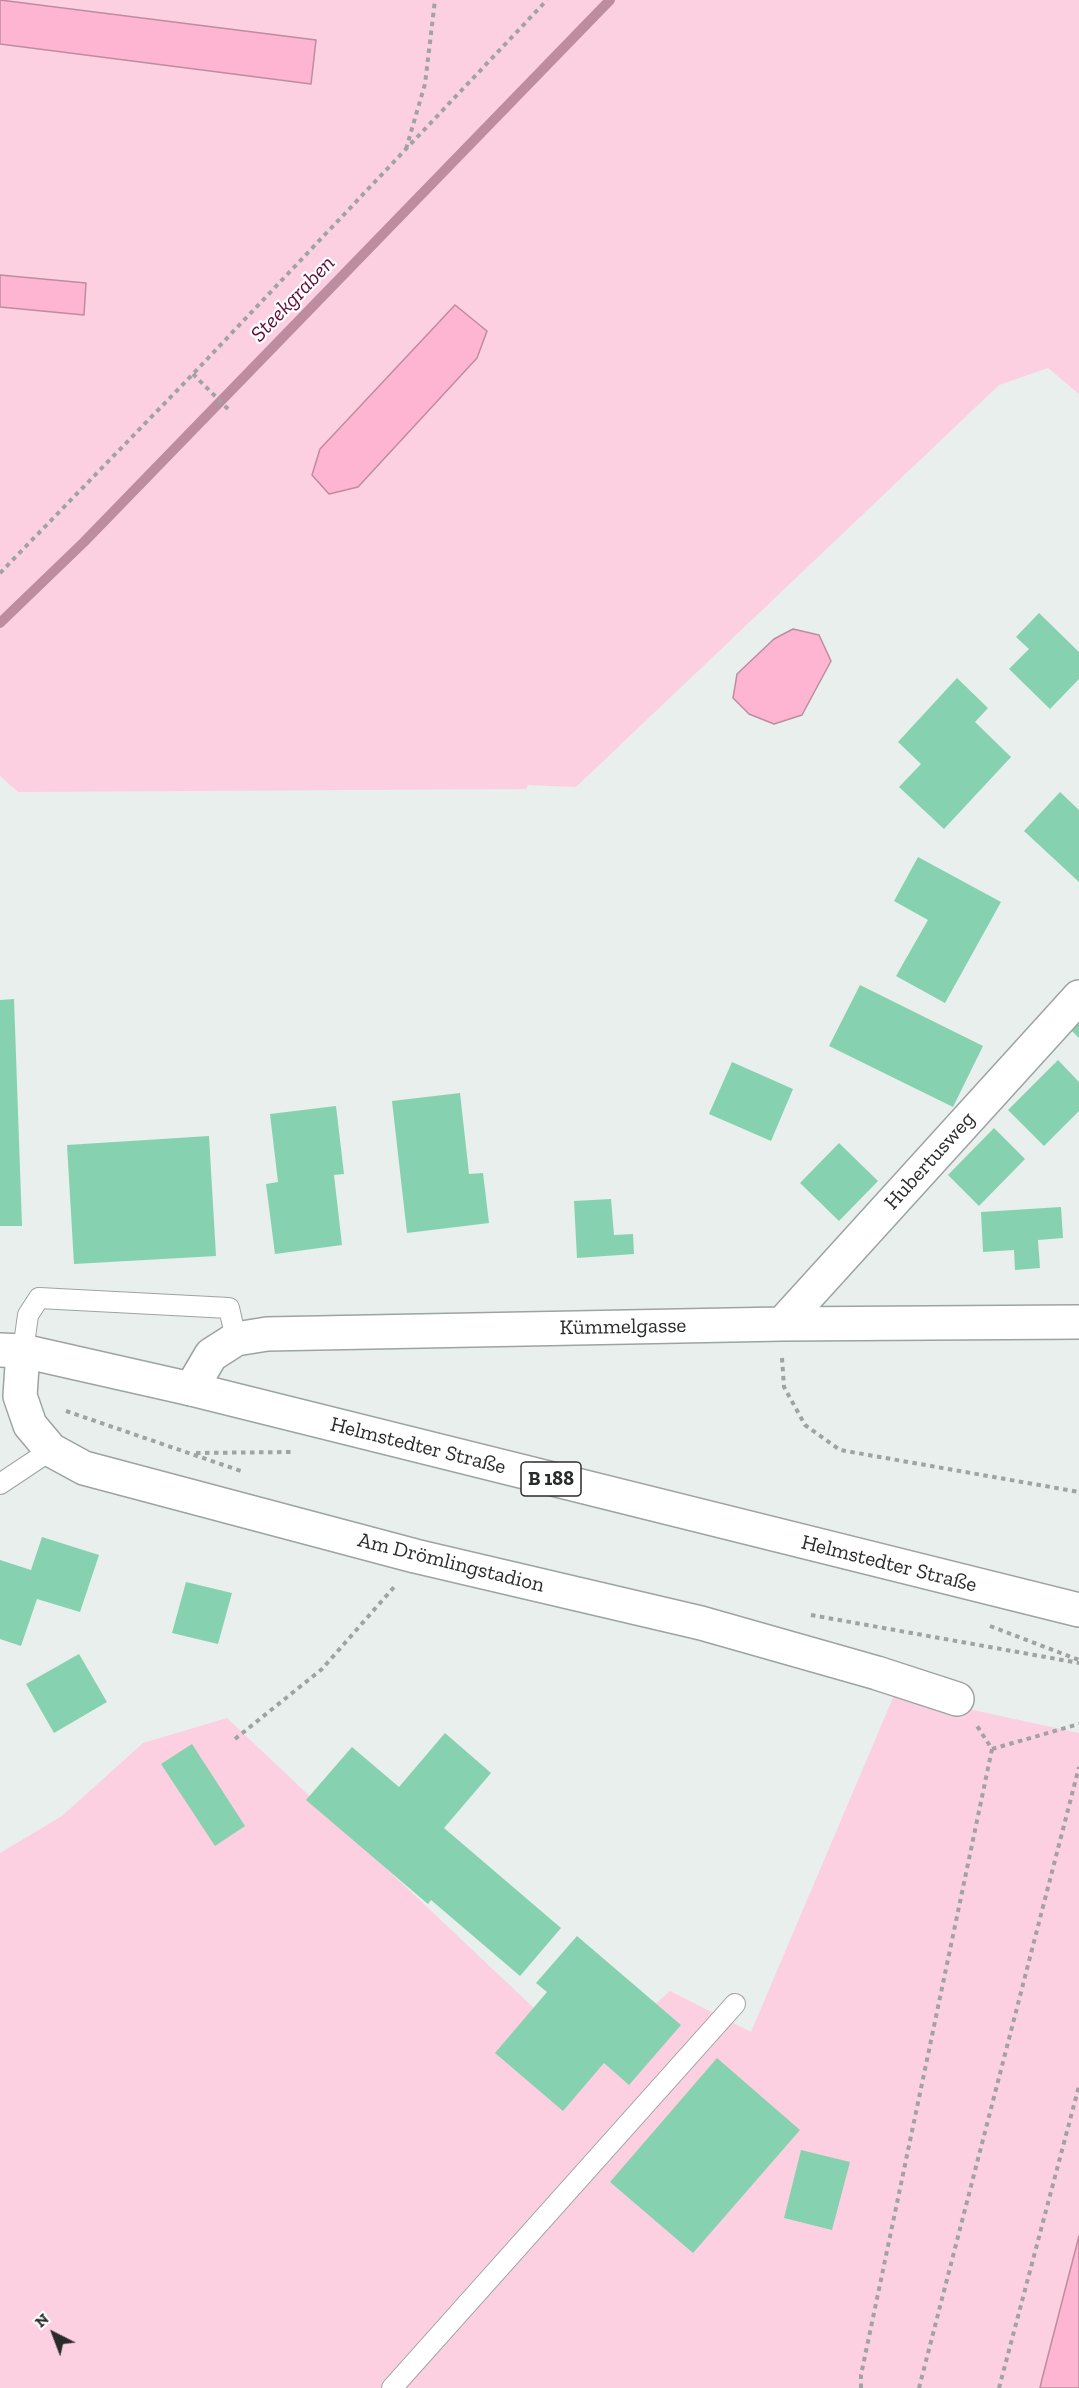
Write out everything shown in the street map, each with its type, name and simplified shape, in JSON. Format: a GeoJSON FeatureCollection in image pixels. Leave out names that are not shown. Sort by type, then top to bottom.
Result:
{"type":"FeatureCollection","features":[{"type":"Feature","properties":{"kind":"street","name":"Hubertusweg"},"geometry":{"type":"LineString","coordinates":[[782,1324],[1079,997]]}},
{"type":"Feature","properties":{"kind":"street","name":"Kümmelgasse"},"geometry":{"type":"LineString","coordinates":[[191,1389],[212,1355],[236,1340],[267,1334],[782,1324],[1079,1322]]}},
{"type":"Feature","properties":{"kind":"street","name":"Helmstedter Straße"},"geometry":{"type":"LineString","coordinates":[[11,1351],[191,1389],[1079,1610]]}},
{"type":"Feature","properties":{"kind":"street","name":"Am Drömlingstadion"},"geometry":{"type":"LineString","coordinates":[[11,1351],[20,1396],[30,1425],[51,1450],[84,1468],[415,1556],[701,1623],[877,1673],[957,1699]]}},
{"type":"Feature","properties":{"kind":"lane"},"geometry":{"type":"LineString","coordinates":[[11,1351],[28,1315],[39,1299],[229,1308],[236,1340]]}},
{"type":"Feature","properties":{"kind":"lane"},"geometry":{"type":"LineString","coordinates":[[0,1484],[51,1450]]}},
{"type":"Feature","properties":{"kind":"lane"},"geometry":{"type":"LineString","coordinates":[[393,2388],[735,2004]]}},
{"type":"Feature","properties":{"kind":"path"},"geometry":{"type":"LineString","coordinates":[[405,150],[425,84],[435,0]]}},
{"type":"Feature","properties":{"kind":"path"},"geometry":{"type":"LineString","coordinates":[[0,573],[193,374],[547,0]]}},
{"type":"Feature","properties":{"kind":"path"},"geometry":{"type":"LineString","coordinates":[[193,374],[230,411]]}},
{"type":"Feature","properties":{"kind":"path"},"geometry":{"type":"LineString","coordinates":[[782,1324],[784,1387],[805,1425],[840,1450],[1079,1492]]}},
{"type":"Feature","properties":{"kind":"path"},"geometry":{"type":"LineString","coordinates":[[20,1396],[193,1454]]}},
{"type":"Feature","properties":{"kind":"path"},"geometry":{"type":"LineString","coordinates":[[235,1739],[321,1669],[406,1574],[415,1556]]}},
{"type":"Feature","properties":{"kind":"path"},"geometry":{"type":"LineString","coordinates":[[861,2388],[863,2364],[992,1749],[957,1699]]}},
{"type":"Feature","properties":{"kind":"path"},"geometry":{"type":"LineString","coordinates":[[992,1749],[1079,1724]]}},
{"type":"Feature","properties":{"kind":"path"},"geometry":{"type":"LineString","coordinates":[[919,2388],[1079,1767]]}},
{"type":"Feature","properties":{"kind":"path"},"geometry":{"type":"LineString","coordinates":[[999,2388],[1079,2086]]}},
{"type":"Feature","properties":{"kind":"shaded area"},"geometry":{"type":"Polygon","coordinates":[[[0,0],[1079,0],[1079,394],[1048,368],[999,385],[576,787],[528,785],[526,789],[18,792],[0,776],[0,0]]]}},
{"type":"Feature","properties":{"kind":"shaded area"},"geometry":{"type":"Polygon","coordinates":[[[0,0],[316,40],[311,84],[0,44],[0,0]]]}},
{"type":"Feature","properties":{"kind":"shaded area"},"geometry":{"type":"Polygon","coordinates":[[[0,275],[86,283],[84,315],[0,307],[0,275]]]}},
{"type":"Feature","properties":{"kind":"shaded area"},"geometry":{"type":"Polygon","coordinates":[[[455,305],[487,331],[477,358],[358,487],[329,494],[312,475],[320,449],[455,305]]]}},
{"type":"Feature","properties":{"kind":"shaded area"},"geometry":{"type":"Polygon","coordinates":[[[793,629],[819,635],[831,661],[802,715],[774,724],[749,714],[733,698],[737,674],[774,639],[793,629]]]}},
{"type":"Feature","properties":{"kind":"shaded area"},"geometry":{"type":"Polygon","coordinates":[[[895,1693],[1079,1733],[1079,2236],[1040,2388],[0,2388],[0,1853],[62,1816],[143,1743],[227,1718],[591,2062],[670,1991],[751,2032],[895,1693]]]}},
{"type":"Feature","properties":{"kind":"shaded area"},"geometry":{"type":"Polygon","coordinates":[[[1079,2236],[1079,2388],[1040,2388],[1042,2379],[1079,2236]]]}},
{"type":"Feature","properties":{"kind":"building"},"geometry":{"type":"Polygon","coordinates":[[[1039,613],[1079,652],[1079,679],[1050,709],[1009,669],[1029,649],[1016,637],[1039,613]]]}},
{"type":"Feature","properties":{"kind":"building"},"geometry":{"type":"Polygon","coordinates":[[[957,678],[988,708],[975,722],[1011,757],[944,829],[899,787],[921,764],[898,742],[957,678]]]}},
{"type":"Feature","properties":{"kind":"building"},"geometry":{"type":"Polygon","coordinates":[[[1060,792],[1079,810],[1079,882],[1024,831],[1060,792]]]}},
{"type":"Feature","properties":{"kind":"building"},"geometry":{"type":"Polygon","coordinates":[[[918,857],[1001,902],[945,1003],[896,976],[928,920],[894,901],[918,857]]]}},
{"type":"Feature","properties":{"kind":"building"},"geometry":{"type":"Polygon","coordinates":[[[860,985],[983,1046],[953,1107],[829,1046],[860,985]]]}},
{"type":"Feature","properties":{"kind":"building"},"geometry":{"type":"Polygon","coordinates":[[[14,999],[22,1226],[0,1226],[0,1000],[14,999]]]}},
{"type":"Feature","properties":{"kind":"building"},"geometry":{"type":"Polygon","coordinates":[[[1079,1016],[1079,1038],[1068,1027],[1079,1016]]]}},
{"type":"Feature","properties":{"kind":"building"},"geometry":{"type":"Polygon","coordinates":[[[1058,1060],[1079,1082],[1079,1111],[1044,1146],[1008,1110],[1058,1060]]]}},
{"type":"Feature","properties":{"kind":"building"},"geometry":{"type":"Polygon","coordinates":[[[732,1062],[793,1089],[771,1141],[709,1114],[732,1062]]]}},
{"type":"Feature","properties":{"kind":"building"},"geometry":{"type":"Polygon","coordinates":[[[460,1093],[469,1174],[483,1173],[489,1223],[407,1233],[392,1101],[460,1093]]]}},
{"type":"Feature","properties":{"kind":"building"},"geometry":{"type":"Polygon","coordinates":[[[336,1106],[344,1174],[334,1175],[342,1245],[275,1254],[266,1184],[278,1182],[270,1114],[336,1106]]]}},
{"type":"Feature","properties":{"kind":"building"},"geometry":{"type":"Polygon","coordinates":[[[994,1128],[1025,1159],[979,1206],[948,1175],[994,1128]]]}},
{"type":"Feature","properties":{"kind":"building"},"geometry":{"type":"Polygon","coordinates":[[[209,1136],[216,1256],[74,1264],[67,1145],[209,1136]]]}},
{"type":"Feature","properties":{"kind":"building"},"geometry":{"type":"Polygon","coordinates":[[[839,1143],[878,1181],[839,1221],[800,1183],[839,1143]]]}},
{"type":"Feature","properties":{"kind":"building"},"geometry":{"type":"Polygon","coordinates":[[[611,1199],[614,1235],[633,1234],[634,1254],[577,1258],[574,1201],[611,1199]]]}},
{"type":"Feature","properties":{"kind":"building"},"geometry":{"type":"Polygon","coordinates":[[[1061,1207],[1063,1238],[1038,1240],[1040,1268],[1015,1270],[1014,1250],[983,1252],[981,1212],[1061,1207]]]}},
{"type":"Feature","properties":{"kind":"building"},"geometry":{"type":"Polygon","coordinates":[[[42,1537],[99,1555],[80,1612],[37,1599],[21,1646],[0,1639],[0,1560],[31,1570],[42,1537]]]}},
{"type":"Feature","properties":{"kind":"building"},"geometry":{"type":"Polygon","coordinates":[[[186,1582],[232,1593],[218,1644],[172,1633],[186,1582]]]}},
{"type":"Feature","properties":{"kind":"building"},"geometry":{"type":"Polygon","coordinates":[[[79,1654],[107,1702],[54,1733],[26,1684],[79,1654]]]}},
{"type":"Feature","properties":{"kind":"building"},"geometry":{"type":"Polygon","coordinates":[[[445,1733],[491,1773],[444,1828],[561,1928],[520,1976],[431,1900],[428,1904],[306,1800],[352,1747],[399,1787],[445,1733]]]}},
{"type":"Feature","properties":{"kind":"building"},"geometry":{"type":"Polygon","coordinates":[[[192,1744],[245,1826],[215,1846],[161,1764],[192,1744]]]}},
{"type":"Feature","properties":{"kind":"building"},"geometry":{"type":"Polygon","coordinates":[[[577,1936],[681,2025],[629,2085],[604,2063],[563,2111],[495,2053],[547,1992],[536,1983],[577,1936]]]}},
{"type":"Feature","properties":{"kind":"building"},"geometry":{"type":"Polygon","coordinates":[[[717,2058],[800,2130],[693,2253],[610,2182],[717,2058]]]}},
{"type":"Feature","properties":{"kind":"building"},"geometry":{"type":"Polygon","coordinates":[[[801,2150],[850,2162],[832,2230],[784,2218],[801,2150]]]}},
{"type":"Feature","properties":{"kind":"waterway","name":"Steekgraben"},"geometry":{"type":"LineString","coordinates":[[0,623],[84,542],[610,0]]}}]}
